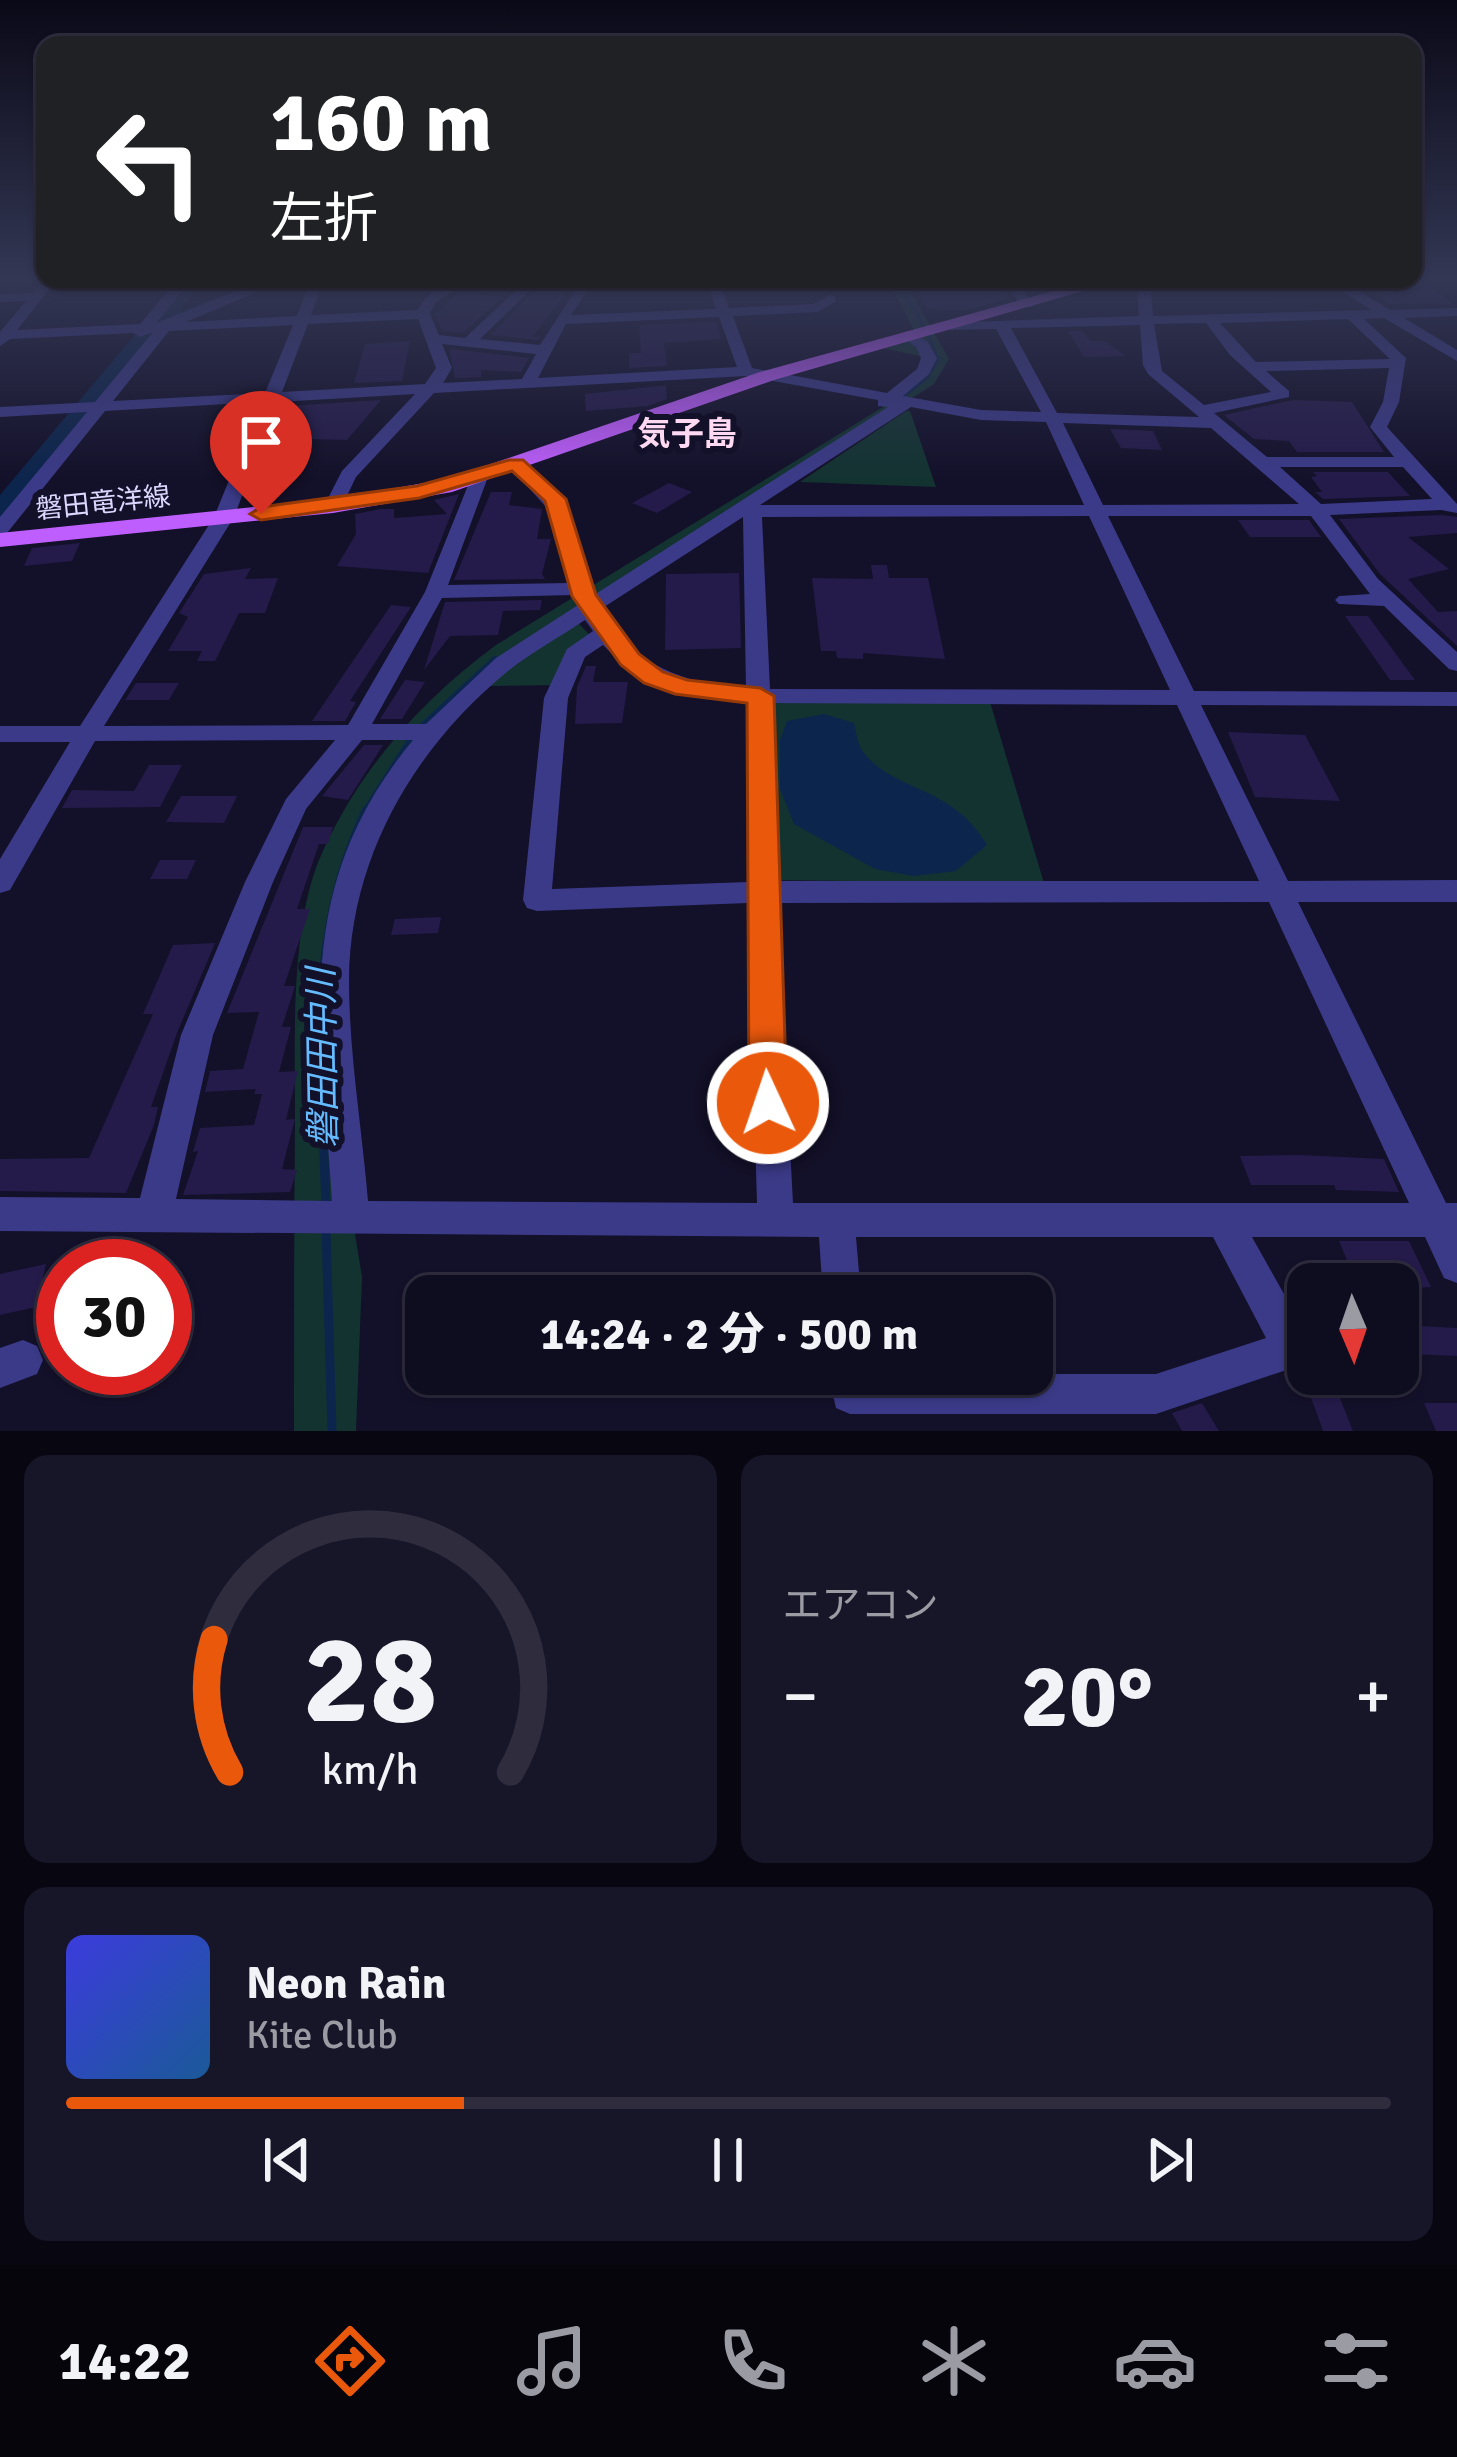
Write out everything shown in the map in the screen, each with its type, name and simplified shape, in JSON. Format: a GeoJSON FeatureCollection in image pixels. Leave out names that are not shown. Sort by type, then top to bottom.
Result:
{"type":"FeatureCollection","features":[{"type":"Feature","properties":{"kind":"main road","name":"磐田竜洋線"},"geometry":{"type":"LineString","coordinates":[[0,540],[333,506],[479,477],[757,373],[860,347]]}},
{"type":"Feature","properties":{"kind":"street"},"geometry":{"type":"LineString","coordinates":[[0,529],[131,347]]}},
{"type":"Feature","properties":{"kind":"street"},"geometry":{"type":"LineString","coordinates":[[87,408],[146,347]]}},
{"type":"Feature","properties":{"kind":"street"},"geometry":{"type":"LineString","coordinates":[[0,883],[86,734],[224,518],[292,347]]}},
{"type":"Feature","properties":{"kind":"street"},"geometry":{"type":"LineString","coordinates":[[333,506],[349,475],[444,368],[436,347]]}},
{"type":"Feature","properties":{"kind":"street"},"geometry":{"type":"LineString","coordinates":[[514,347],[545,350]]}},
{"type":"Feature","properties":{"kind":"street"},"geometry":{"type":"LineString","coordinates":[[528,382],[547,347]]}},
{"type":"Feature","properties":{"kind":"street"},"geometry":{"type":"LineString","coordinates":[[743,347],[757,373]]}},
{"type":"Feature","properties":{"kind":"street"},"geometry":{"type":"LineString","coordinates":[[435,592],[585,598],[749,509],[899,400],[924,370],[929,358],[923,347]]}},
{"type":"Feature","properties":{"kind":"street"},"geometry":{"type":"LineString","coordinates":[[1013,347],[1051,416],[1277,891],[1446,1220],[1457,1264]]}},
{"type":"Feature","properties":{"kind":"street"},"geometry":{"type":"LineString","coordinates":[[1150,347],[1153,369],[1316,510],[1388,600],[1457,664]]}},
{"type":"Feature","properties":{"kind":"street"},"geometry":{"type":"LineString","coordinates":[[0,412],[757,373],[981,415],[1206,417],[1283,394],[1234,347]]}},
{"type":"Feature","properties":{"kind":"street"},"geometry":{"type":"LineString","coordinates":[[1386,347],[1398,358],[1391,402],[1378,427],[1452,509]]}},
{"type":"Feature","properties":{"kind":"street"},"geometry":{"type":"LineString","coordinates":[[1252,367],[1397,363]]}},
{"type":"Feature","properties":{"kind":"street"},"geometry":{"type":"LineString","coordinates":[[352,1218],[333,975],[341,919],[375,812],[430,732],[466,693],[585,598],[899,400]]}},
{"type":"Feature","properties":{"kind":"street"},"geometry":{"type":"LineString","coordinates":[[1263,462],[1408,462]]}},
{"type":"Feature","properties":{"kind":"street"},"geometry":{"type":"LineString","coordinates":[[516,464],[555,499],[585,598],[606,632],[654,678],[718,695],[1457,700]]}},
{"type":"Feature","properties":{"kind":"street"},"geometry":{"type":"LineString","coordinates":[[154,1216],[197,1035],[259,882],[295,805],[355,733],[435,592],[479,477]]}},
{"type":"Feature","properties":{"kind":"street"},"geometry":{"type":"LineString","coordinates":[[1426,482],[1457,482]]}},
{"type":"Feature","properties":{"kind":"street"},"geometry":{"type":"LineString","coordinates":[[749,509],[1452,509]]}},
{"type":"Feature","properties":{"kind":"street"},"geometry":{"type":"LineString","coordinates":[[749,509],[760,696],[765,1065],[776,1220]]}},
{"type":"Feature","properties":{"kind":"street"},"geometry":{"type":"LineString","coordinates":[[1346,600],[1388,600]]}},
{"type":"Feature","properties":{"kind":"street"},"geometry":{"type":"LineString","coordinates":[[606,632],[575,654],[556,698],[537,900],[763,892],[1457,891]]}},
{"type":"Feature","properties":{"kind":"street"},"geometry":{"type":"LineString","coordinates":[[0,734],[430,732]]}},
{"type":"Feature","properties":{"kind":"street"},"geometry":{"type":"LineString","coordinates":[[0,1214],[1446,1220]]}},
{"type":"Feature","properties":{"kind":"street"},"geometry":{"type":"LineString","coordinates":[[836,1220],[840,1275]]}},
{"type":"Feature","properties":{"kind":"street"},"geometry":{"type":"LineString","coordinates":[[1053,1394],[1156,1394],[1293,1348],[1223,1220]]}},
{"type":"Feature","properties":{"kind":"green space"},"geometry":{"type":"Polygon","coordinates":[[[878,347],[942,347],[949,359],[934,384],[504,662],[411,754],[339,936],[350,1203],[362,1277],[356,1431],[294,1431],[296,989],[310,888],[334,828],[393,741],[468,667],[496,645],[883,407],[929,358],[878,347]]]}},
{"type":"Feature","properties":{"kind":"green space"},"geometry":{"type":"Polygon","coordinates":[[[910,411],[936,487],[800,482],[910,411]]]}},
{"type":"Feature","properties":{"kind":"green space"},"geometry":{"type":"Polygon","coordinates":[[[577,622],[595,640],[560,685],[485,686],[577,622]]]}},
{"type":"Feature","properties":{"kind":"green space"},"geometry":{"type":"Polygon","coordinates":[[[987,692],[1044,883],[763,880],[761,700],[987,692]]]}},
{"type":"Feature","properties":{"kind":"water"},"geometry":{"type":"Polygon","coordinates":[[[824,714],[854,723],[860,747],[874,764],[957,810],[987,845],[956,871],[914,876],[875,869],[794,824],[780,789],[780,740],[787,721],[824,714]]]}},
{"type":"Feature","properties":{"kind":"building"},"geometry":{"type":"Polygon","coordinates":[[[364,347],[409,347],[402,381],[354,383],[364,347]]]}},
{"type":"Feature","properties":{"kind":"building"},"geometry":{"type":"Polygon","coordinates":[[[641,347],[664,347],[667,366],[629,368],[629,353],[641,353],[641,347]]]}},
{"type":"Feature","properties":{"kind":"building"},"geometry":{"type":"Polygon","coordinates":[[[1078,347],[1113,347],[1126,356],[1084,357],[1078,347]]]}},
{"type":"Feature","properties":{"kind":"building"},"geometry":{"type":"Polygon","coordinates":[[[449,350],[529,358],[521,372],[481,370],[481,377],[455,378],[449,350]]]}},
{"type":"Feature","properties":{"kind":"building"},"geometry":{"type":"Polygon","coordinates":[[[670,385],[666,386],[667,399],[648,406],[586,411],[585,394],[670,385]]]}},
{"type":"Feature","properties":{"kind":"building"},"geometry":{"type":"Polygon","coordinates":[[[381,400],[347,440],[269,438],[288,406],[381,400]]]}},
{"type":"Feature","properties":{"kind":"building"},"geometry":{"type":"Polygon","coordinates":[[[1293,400],[1352,402],[1384,452],[1297,452],[1289,441],[1254,439],[1224,415],[1293,400]]]}},
{"type":"Feature","properties":{"kind":"building"},"geometry":{"type":"Polygon","coordinates":[[[1110,429],[1153,431],[1162,450],[1121,448],[1110,429]]]}},
{"type":"Feature","properties":{"kind":"building"},"geometry":{"type":"Polygon","coordinates":[[[1313,472],[1388,472],[1410,496],[1323,499],[1315,492],[1322,492],[1311,477],[1317,476],[1313,472]]]}},
{"type":"Feature","properties":{"kind":"building"},"geometry":{"type":"Polygon","coordinates":[[[669,483],[692,492],[657,513],[632,503],[669,483]]]}},
{"type":"Feature","properties":{"kind":"building"},"geometry":{"type":"Polygon","coordinates":[[[491,492],[512,492],[509,505],[542,509],[537,539],[551,539],[542,574],[545,579],[454,580],[491,492]]]}},
{"type":"Feature","properties":{"kind":"building"},"geometry":{"type":"Polygon","coordinates":[[[459,494],[428,573],[337,566],[356,534],[355,514],[394,509],[394,518],[447,514],[434,500],[459,494]]]}},
{"type":"Feature","properties":{"kind":"building"},"geometry":{"type":"Polygon","coordinates":[[[1457,517],[1457,533],[1408,537],[1449,569],[1408,579],[1438,612],[1457,611],[1457,646],[1380,574],[1339,519],[1457,517]]]}},
{"type":"Feature","properties":{"kind":"building"},"geometry":{"type":"Polygon","coordinates":[[[1238,520],[1309,520],[1321,537],[1250,537],[1238,520]]]}},
{"type":"Feature","properties":{"kind":"building"},"geometry":{"type":"Polygon","coordinates":[[[80,543],[72,561],[24,566],[32,548],[80,543]]]}},
{"type":"Feature","properties":{"kind":"building"},"geometry":{"type":"Polygon","coordinates":[[[871,565],[887,565],[889,578],[928,578],[945,659],[863,653],[863,659],[837,658],[836,651],[821,651],[812,578],[873,579],[871,565]]]}},
{"type":"Feature","properties":{"kind":"building"},"geometry":{"type":"Polygon","coordinates":[[[251,568],[245,579],[278,578],[265,613],[239,613],[215,661],[197,661],[202,651],[168,651],[188,617],[179,613],[204,574],[251,568]]]}},
{"type":"Feature","properties":{"kind":"building"},"geometry":{"type":"Polygon","coordinates":[[[739,573],[741,648],[665,650],[666,574],[739,573]]]}},
{"type":"Feature","properties":{"kind":"building"},"geometry":{"type":"Polygon","coordinates":[[[542,600],[540,610],[503,611],[498,635],[450,636],[424,670],[445,602],[542,600]]]}},
{"type":"Feature","properties":{"kind":"building"},"geometry":{"type":"Polygon","coordinates":[[[391,605],[411,607],[350,701],[356,702],[345,721],[312,721],[391,605]]]}},
{"type":"Feature","properties":{"kind":"building"},"geometry":{"type":"Polygon","coordinates":[[[1345,616],[1368,616],[1415,680],[1390,680],[1345,616]]]}},
{"type":"Feature","properties":{"kind":"building"},"geometry":{"type":"Polygon","coordinates":[[[586,666],[596,666],[593,682],[628,682],[622,723],[575,724],[577,687],[586,666]]]}},
{"type":"Feature","properties":{"kind":"building"},"geometry":{"type":"Polygon","coordinates":[[[405,680],[425,682],[402,719],[380,719],[405,680]]]}},
{"type":"Feature","properties":{"kind":"building"},"geometry":{"type":"Polygon","coordinates":[[[136,683],[179,683],[169,700],[125,700],[136,683]]]}},
{"type":"Feature","properties":{"kind":"building"},"geometry":{"type":"Polygon","coordinates":[[[1228,732],[1305,735],[1340,801],[1255,797],[1228,732]]]}},
{"type":"Feature","properties":{"kind":"building"},"geometry":{"type":"Polygon","coordinates":[[[364,745],[383,745],[348,800],[322,796],[364,745]]]}},
{"type":"Feature","properties":{"kind":"building"},"geometry":{"type":"Polygon","coordinates":[[[149,765],[182,765],[160,807],[62,808],[72,790],[134,791],[149,765]]]}},
{"type":"Feature","properties":{"kind":"building"},"geometry":{"type":"Polygon","coordinates":[[[181,796],[237,796],[224,823],[166,822],[181,796]]]}},
{"type":"Feature","properties":{"kind":"building"},"geometry":{"type":"Polygon","coordinates":[[[303,827],[333,827],[328,844],[319,844],[297,909],[310,909],[284,986],[295,986],[282,1027],[291,1027],[279,1072],[298,1071],[286,1120],[295,1119],[282,1169],[297,1170],[290,1192],[183,1195],[198,1151],[193,1152],[200,1128],[254,1125],[262,1094],[254,1094],[256,1089],[205,1092],[210,1071],[243,1069],[259,1012],[227,1013],[303,827]]]}},
{"type":"Feature","properties":{"kind":"building"},"geometry":{"type":"Polygon","coordinates":[[[160,860],[196,860],[187,879],[150,879],[160,860]]]}},
{"type":"Feature","properties":{"kind":"building"},"geometry":{"type":"Polygon","coordinates":[[[441,917],[438,933],[391,935],[395,919],[441,917]]]}},
{"type":"Feature","properties":{"kind":"building"},"geometry":{"type":"Polygon","coordinates":[[[215,943],[177,1033],[151,1107],[158,1107],[154,1125],[126,1193],[0,1191],[0,1159],[89,1158],[153,1014],[143,1014],[173,945],[215,943]]]}},
{"type":"Feature","properties":{"kind":"building"},"geometry":{"type":"Polygon","coordinates":[[[1240,1156],[1384,1159],[1399,1192],[1336,1190],[1334,1185],[1251,1185],[1240,1156]]]}},
{"type":"Feature","properties":{"kind":"building"},"geometry":{"type":"Polygon","coordinates":[[[1339,1241],[1409,1241],[1431,1287],[1419,1288],[1419,1263],[1348,1263],[1339,1241]]]}},
{"type":"Feature","properties":{"kind":"building"},"geometry":{"type":"Polygon","coordinates":[[[36,1266],[36,1307],[0,1315],[0,1274],[36,1266]]]}},
{"type":"Feature","properties":{"kind":"building"},"geometry":{"type":"Polygon","coordinates":[[[1419,1326],[1457,1328],[1457,1356],[1419,1354],[1419,1326]]]}},
{"type":"Feature","properties":{"kind":"building"},"geometry":{"type":"Polygon","coordinates":[[[1310,1395],[1339,1395],[1353,1431],[1323,1431],[1310,1395]]]}},
{"type":"Feature","properties":{"kind":"building"},"geometry":{"type":"Polygon","coordinates":[[[1202,1403],[1219,1431],[1182,1431],[1172,1413],[1202,1403]]]}},
{"type":"Feature","properties":{"kind":"building"},"geometry":{"type":"Polygon","coordinates":[[[1424,1403],[1457,1403],[1457,1431],[1436,1431],[1424,1403]]]}},
{"type":"Feature","properties":{"kind":"waterway"},"geometry":{"type":"LineString","coordinates":[[0,513],[141,347]]}},
{"type":"Feature","properties":{"kind":"waterway","name":"磐田田中川"},"geometry":{"type":"LineString","coordinates":[[900,399],[927,378],[938,360],[933,347]]}},
{"type":"Feature","properties":{"kind":"waterway","name":"磐田田中川"},"geometry":{"type":"LineString","coordinates":[[421,727],[495,659]]}},
{"type":"Feature","properties":{"kind":"waterway","name":"磐田田中川"},"geometry":{"type":"LineString","coordinates":[[364,813],[412,737]]}},
{"type":"Feature","properties":{"kind":"waterway"},"geometry":{"type":"LineString","coordinates":[[321,1087],[326,945],[341,877],[366,810]]}},
{"type":"Feature","properties":{"kind":"waterway","name":"磐田田中川"},"geometry":{"type":"LineString","coordinates":[[321,1084],[326,1205]]}},
{"type":"Feature","properties":{"kind":"waterway","name":"磐田田中川"},"geometry":{"type":"LineString","coordinates":[[326,1231],[332,1431]]}},
{"type":"Feature","properties":{"kind":"district","name":"気子島"},"geometry":{"type":"Point","coordinates":[687,434]}},
{"type":"Feature","properties":{"kind":"route"},"geometry":{"type":"LineString","coordinates":[[261,514],[419,492],[516,464],[555,499],[584,596],[630,659],[654,678],[684,688],[760,696],[768,1103]]}}]}
